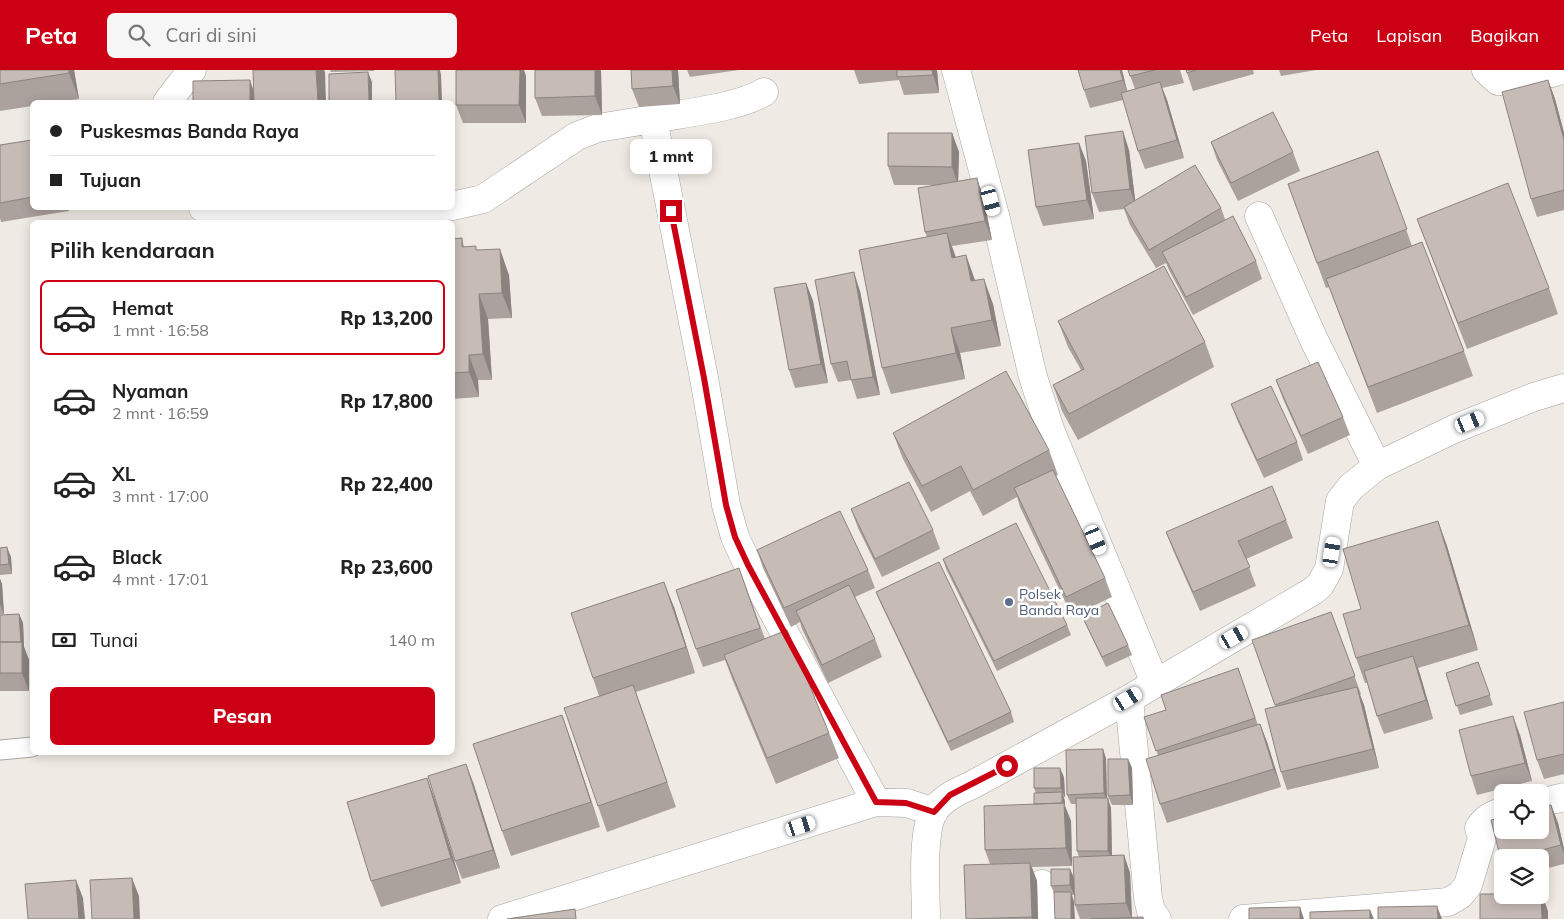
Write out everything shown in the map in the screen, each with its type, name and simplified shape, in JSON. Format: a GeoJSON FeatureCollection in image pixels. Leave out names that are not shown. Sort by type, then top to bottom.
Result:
{"type":"FeatureCollection","features":[{"type":"Feature","properties":{"kind":"street"},"geometry":{"type":"LineString","coordinates":[[169,100],[192,70]]}},
{"type":"Feature","properties":{"kind":"street"},"geometry":{"type":"LineString","coordinates":[[956,70],[996,219],[1039,396],[1051,432],[1155,684]]}},
{"type":"Feature","properties":{"kind":"street"},"geometry":{"type":"LineString","coordinates":[[1486,70],[1498,81],[1518,82],[1562,70]]}},
{"type":"Feature","properties":{"kind":"street"},"geometry":{"type":"LineString","coordinates":[[455,205],[483,199],[577,136],[598,128],[737,103],[764,92]]}},
{"type":"Feature","properties":{"kind":"street"},"geometry":{"type":"LineString","coordinates":[[652,119],[704,378],[726,505],[735,537],[748,565],[876,802]]}},
{"type":"Feature","properties":{"kind":"street"},"geometry":{"type":"LineString","coordinates":[[207,210],[266,217],[338,217],[418,210]]}},
{"type":"Feature","properties":{"kind":"street"},"geometry":{"type":"LineString","coordinates":[[1259,216],[1314,340],[1377,466]]}},
{"type":"Feature","properties":{"kind":"street"},"geometry":{"type":"LineString","coordinates":[[926,919],[928,831],[934,812],[950,795],[972,785],[1155,684],[1314,591],[1330,568],[1340,502],[1351,487],[1377,466],[1454,429],[1534,397],[1564,388]]}},
{"type":"Feature","properties":{"kind":"street"},"geometry":{"type":"LineString","coordinates":[[1128,699],[1148,898],[1151,911],[1157,919]]}},
{"type":"Feature","properties":{"kind":"street"},"geometry":{"type":"LineString","coordinates":[[1549,800],[1564,797]]}},
{"type":"Feature","properties":{"kind":"street"},"geometry":{"type":"LineString","coordinates":[[502,919],[876,802],[906,803],[934,812]]}},
{"type":"Feature","properties":{"kind":"street"},"geometry":{"type":"LineString","coordinates":[[1243,919],[1448,902],[1460,895],[1468,885],[1482,838],[1479,828],[1484,821],[1494,814]]}},
{"type":"Feature","properties":{"kind":"street"},"geometry":{"type":"LineString","coordinates":[[1042,884],[1044,919]]}},
{"type":"Feature","properties":{"kind":"lane"},"geometry":{"type":"LineString","coordinates":[[0,750],[30,747]]}},
{"type":"Feature","properties":{"kind":"building"},"geometry":{"type":"Polygon","coordinates":[[[0,70],[69,70],[69,73],[0,84],[0,70]]]}},
{"type":"Feature","properties":{"kind":"building"},"geometry":{"type":"Polygon","coordinates":[[[253,70],[316,70],[318,100],[254,100],[253,70]]]}},
{"type":"Feature","properties":{"kind":"building"},"geometry":{"type":"Polygon","coordinates":[[[395,70],[438,70],[439,100],[396,100],[395,70]]]}},
{"type":"Feature","properties":{"kind":"building"},"geometry":{"type":"Polygon","coordinates":[[[456,70],[520,70],[519,105],[456,105],[456,70]]]}},
{"type":"Feature","properties":{"kind":"building"},"geometry":{"type":"Polygon","coordinates":[[[535,70],[595,70],[595,96],[535,98],[535,70]]]}},
{"type":"Feature","properties":{"kind":"building"},"geometry":{"type":"Polygon","coordinates":[[[631,70],[672,70],[673,86],[632,89],[631,70]]]}},
{"type":"Feature","properties":{"kind":"building"},"geometry":{"type":"Polygon","coordinates":[[[897,70],[932,70],[933,75],[897,77],[897,70]]]}},
{"type":"Feature","properties":{"kind":"building"},"geometry":{"type":"Polygon","coordinates":[[[1078,70],[1120,70],[1123,80],[1084,90],[1078,70]]]}},
{"type":"Feature","properties":{"kind":"building"},"geometry":{"type":"Polygon","coordinates":[[[1128,70],[1155,70],[1130,76],[1128,70]]]}},
{"type":"Feature","properties":{"kind":"building"},"geometry":{"type":"Polygon","coordinates":[[[368,72],[369,100],[329,100],[329,74],[368,72]]]}},
{"type":"Feature","properties":{"kind":"building"},"geometry":{"type":"Polygon","coordinates":[[[250,80],[250,100],[193,100],[193,81],[250,80]]]}},
{"type":"Feature","properties":{"kind":"building"},"geometry":{"type":"Polygon","coordinates":[[[1548,80],[1564,140],[1564,190],[1531,199],[1502,92],[1548,80]]]}},
{"type":"Feature","properties":{"kind":"building"},"geometry":{"type":"Polygon","coordinates":[[[1160,82],[1177,140],[1138,151],[1121,93],[1160,82]]]}},
{"type":"Feature","properties":{"kind":"building"},"geometry":{"type":"Polygon","coordinates":[[[1273,112],[1293,152],[1231,183],[1211,142],[1273,112]]]}},
{"type":"Feature","properties":{"kind":"building"},"geometry":{"type":"Polygon","coordinates":[[[1123,131],[1130,189],[1092,193],[1085,136],[1123,131]]]}},
{"type":"Feature","properties":{"kind":"building"},"geometry":{"type":"Polygon","coordinates":[[[888,133],[952,133],[952,167],[888,166],[888,133]]]}},
{"type":"Feature","properties":{"kind":"building"},"geometry":{"type":"Polygon","coordinates":[[[30,140],[30,197],[0,203],[0,145],[30,140]]]}},
{"type":"Feature","properties":{"kind":"building"},"geometry":{"type":"Polygon","coordinates":[[[1079,143],[1087,200],[1036,207],[1028,150],[1079,143]]]}},
{"type":"Feature","properties":{"kind":"building"},"geometry":{"type":"Polygon","coordinates":[[[1378,151],[1407,229],[1317,263],[1288,184],[1378,151]]]}},
{"type":"Feature","properties":{"kind":"building"},"geometry":{"type":"Polygon","coordinates":[[[1195,165],[1221,208],[1149,250],[1124,207],[1195,165]]]}},
{"type":"Feature","properties":{"kind":"building"},"geometry":{"type":"Polygon","coordinates":[[[977,178],[985,221],[925,232],[918,188],[977,178]]]}},
{"type":"Feature","properties":{"kind":"building"},"geometry":{"type":"Polygon","coordinates":[[[1508,183],[1549,288],[1458,323],[1417,219],[1508,183]]]}},
{"type":"Feature","properties":{"kind":"building"},"geometry":{"type":"Polygon","coordinates":[[[1233,216],[1256,261],[1186,297],[1162,252],[1233,216]]]}},
{"type":"Feature","properties":{"kind":"building"},"geometry":{"type":"Polygon","coordinates":[[[947,233],[952,258],[966,255],[971,281],[984,279],[992,320],[951,328],[956,353],[882,368],[859,250],[947,233]]]}},
{"type":"Feature","properties":{"kind":"building"},"geometry":{"type":"Polygon","coordinates":[[[462,238],[462,247],[476,246],[476,250],[500,249],[502,293],[479,294],[483,354],[469,355],[469,372],[455,373],[455,239],[462,238]]]}},
{"type":"Feature","properties":{"kind":"building"},"geometry":{"type":"Polygon","coordinates":[[[1422,242],[1464,351],[1368,387],[1326,279],[1422,242]]]}},
{"type":"Feature","properties":{"kind":"building"},"geometry":{"type":"Polygon","coordinates":[[[1164,266],[1205,342],[1069,414],[1053,385],[1084,369],[1058,321],[1164,266]]]}},
{"type":"Feature","properties":{"kind":"building"},"geometry":{"type":"Polygon","coordinates":[[[854,272],[873,377],[851,380],[847,361],[831,364],[815,280],[854,272]]]}},
{"type":"Feature","properties":{"kind":"building"},"geometry":{"type":"Polygon","coordinates":[[[806,283],[821,364],[789,370],[774,288],[806,283]]]}},
{"type":"Feature","properties":{"kind":"building"},"geometry":{"type":"Polygon","coordinates":[[[1318,362],[1343,417],[1301,436],[1276,380],[1318,362]]]}},
{"type":"Feature","properties":{"kind":"building"},"geometry":{"type":"Polygon","coordinates":[[[1006,371],[1049,450],[973,490],[961,466],[922,486],[893,433],[1006,371]]]}},
{"type":"Feature","properties":{"kind":"building"},"geometry":{"type":"Polygon","coordinates":[[[1271,386],[1297,442],[1257,460],[1231,404],[1271,386]]]}},
{"type":"Feature","properties":{"kind":"building"},"geometry":{"type":"Polygon","coordinates":[[[1053,470],[1105,578],[1066,597],[1014,488],[1053,470]]]}},
{"type":"Feature","properties":{"kind":"building"},"geometry":{"type":"Polygon","coordinates":[[[909,482],[933,530],[875,559],[851,509],[909,482]]]}},
{"type":"Feature","properties":{"kind":"building"},"geometry":{"type":"Polygon","coordinates":[[[1272,486],[1286,520],[1238,541],[1250,567],[1193,592],[1166,532],[1272,486]]]}},
{"type":"Feature","properties":{"kind":"building"},"geometry":{"type":"Polygon","coordinates":[[[840,511],[868,570],[784,608],[757,550],[840,511]]]}},
{"type":"Feature","properties":{"kind":"building"},"geometry":{"type":"Polygon","coordinates":[[[1438,521],[1469,625],[1356,658],[1343,614],[1361,609],[1343,549],[1438,521]]]}},
{"type":"Feature","properties":{"kind":"building","name":"Polsek Banda Raya"},"geometry":{"type":"Polygon","coordinates":[[[1016,523],[1067,625],[994,661],[943,559],[1016,523]]]}},
{"type":"Feature","properties":{"kind":"building"},"geometry":{"type":"Polygon","coordinates":[[[7,547],[9,564],[0,565],[0,548],[7,547]]]}},
{"type":"Feature","properties":{"kind":"building"},"geometry":{"type":"Polygon","coordinates":[[[939,562],[1011,712],[948,742],[876,592],[939,562]]]}},
{"type":"Feature","properties":{"kind":"building"},"geometry":{"type":"Polygon","coordinates":[[[739,568],[760,628],[696,649],[676,590],[739,568]]]}},
{"type":"Feature","properties":{"kind":"building"},"geometry":{"type":"Polygon","coordinates":[[[664,582],[686,647],[593,678],[571,613],[664,582]]]}},
{"type":"Feature","properties":{"kind":"building"},"geometry":{"type":"Polygon","coordinates":[[[849,585],[875,639],[822,665],[796,611],[849,585]]]}},
{"type":"Feature","properties":{"kind":"building"},"geometry":{"type":"Polygon","coordinates":[[[1108,603],[1128,645],[1102,657],[1082,616],[1108,603]]]}},
{"type":"Feature","properties":{"kind":"building"},"geometry":{"type":"Polygon","coordinates":[[[1331,612],[1355,676],[1275,705],[1252,640],[1331,612]]]}},
{"type":"Feature","properties":{"kind":"building"},"geometry":{"type":"Polygon","coordinates":[[[19,614],[21,642],[0,642],[0,615],[19,614]]]}},
{"type":"Feature","properties":{"kind":"building"},"geometry":{"type":"Polygon","coordinates":[[[787,630],[829,733],[767,758],[724,655],[787,630]]]}},
{"type":"Feature","properties":{"kind":"building"},"geometry":{"type":"Polygon","coordinates":[[[0,642],[22,642],[22,673],[0,673],[0,642]]]}},
{"type":"Feature","properties":{"kind":"building"},"geometry":{"type":"Polygon","coordinates":[[[1413,656],[1426,700],[1377,716],[1364,671],[1413,656]]]}},
{"type":"Feature","properties":{"kind":"building"},"geometry":{"type":"Polygon","coordinates":[[[1478,662],[1490,695],[1456,706],[1446,673],[1478,662]]]}},
{"type":"Feature","properties":{"kind":"building"},"geometry":{"type":"Polygon","coordinates":[[[1238,668],[1255,718],[1156,751],[1144,717],[1166,710],[1161,695],[1238,668]]]}},
{"type":"Feature","properties":{"kind":"building"},"geometry":{"type":"Polygon","coordinates":[[[633,685],[667,782],[598,806],[564,708],[633,685]]]}},
{"type":"Feature","properties":{"kind":"building"},"geometry":{"type":"Polygon","coordinates":[[[1357,687],[1373,749],[1281,772],[1265,709],[1357,687]]]}},
{"type":"Feature","properties":{"kind":"building"},"geometry":{"type":"Polygon","coordinates":[[[1564,702],[1564,754],[1537,760],[1524,712],[1564,702]]]}},
{"type":"Feature","properties":{"kind":"building"},"geometry":{"type":"Polygon","coordinates":[[[562,715],[591,802],[502,831],[473,744],[562,715]]]}},
{"type":"Feature","properties":{"kind":"building"},"geometry":{"type":"Polygon","coordinates":[[[1513,716],[1525,763],[1471,776],[1459,730],[1513,716]]]}},
{"type":"Feature","properties":{"kind":"building"},"geometry":{"type":"Polygon","coordinates":[[[1260,724],[1274,769],[1160,804],[1146,759],[1260,724]]]}},
{"type":"Feature","properties":{"kind":"building"},"geometry":{"type":"Polygon","coordinates":[[[1103,749],[1104,793],[1067,795],[1066,750],[1103,749]]]}},
{"type":"Feature","properties":{"kind":"building"},"geometry":{"type":"Polygon","coordinates":[[[1108,759],[1128,759],[1130,795],[1108,796],[1108,759]]]}},
{"type":"Feature","properties":{"kind":"building"},"geometry":{"type":"Polygon","coordinates":[[[466,764],[493,850],[455,861],[428,776],[466,764]]]}},
{"type":"Feature","properties":{"kind":"building"},"geometry":{"type":"Polygon","coordinates":[[[1034,768],[1060,768],[1061,788],[1034,788],[1034,768]]]}},
{"type":"Feature","properties":{"kind":"building"},"geometry":{"type":"Polygon","coordinates":[[[427,778],[451,858],[371,881],[347,802],[427,778]]]}},
{"type":"Feature","properties":{"kind":"building"},"geometry":{"type":"Polygon","coordinates":[[[1062,792],[1062,803],[1034,804],[1034,793],[1062,792]]]}},
{"type":"Feature","properties":{"kind":"building"},"geometry":{"type":"Polygon","coordinates":[[[1076,798],[1108,798],[1108,851],[1077,851],[1076,798]]]}},
{"type":"Feature","properties":{"kind":"building"},"geometry":{"type":"Polygon","coordinates":[[[1064,803],[1066,848],[985,850],[984,806],[1064,803]]]}},
{"type":"Feature","properties":{"kind":"building"},"geometry":{"type":"Polygon","coordinates":[[[1551,805],[1561,845],[1546,849],[1498,849],[1496,839],[1549,839],[1549,806],[1551,805]]]}},
{"type":"Feature","properties":{"kind":"building"},"geometry":{"type":"Polygon","coordinates":[[[1494,819],[1494,832],[1491,820],[1494,819]]]}},
{"type":"Feature","properties":{"kind":"building"},"geometry":{"type":"Polygon","coordinates":[[[1124,855],[1126,903],[1075,905],[1073,857],[1124,855]]]}},
{"type":"Feature","properties":{"kind":"building"},"geometry":{"type":"Polygon","coordinates":[[[1030,863],[1032,917],[966,919],[964,865],[1030,863]]]}},
{"type":"Feature","properties":{"kind":"building"},"geometry":{"type":"Polygon","coordinates":[[[1051,869],[1070,869],[1070,885],[1051,886],[1051,869]]]}},
{"type":"Feature","properties":{"kind":"building"},"geometry":{"type":"Polygon","coordinates":[[[132,878],[134,919],[92,919],[90,880],[132,878]]]}},
{"type":"Feature","properties":{"kind":"building"},"geometry":{"type":"Polygon","coordinates":[[[76,880],[79,919],[28,919],[25,884],[76,880]]]}},
{"type":"Feature","properties":{"kind":"building"},"geometry":{"type":"Polygon","coordinates":[[[1054,892],[1071,892],[1071,919],[1055,919],[1054,892]]]}},
{"type":"Feature","properties":{"kind":"building"},"geometry":{"type":"Polygon","coordinates":[[[1480,894],[1494,894],[1494,904],[1541,904],[1542,919],[1480,919],[1480,894]]]}},
{"type":"Feature","properties":{"kind":"building"},"geometry":{"type":"Polygon","coordinates":[[[1437,906],[1438,919],[1378,919],[1378,907],[1437,906]]]}},
{"type":"Feature","properties":{"kind":"building"},"geometry":{"type":"Polygon","coordinates":[[[1300,907],[1300,919],[1249,919],[1249,908],[1300,907]]]}},
{"type":"Feature","properties":{"kind":"building"},"geometry":{"type":"Polygon","coordinates":[[[575,909],[576,919],[507,919],[575,909]]]}},
{"type":"Feature","properties":{"kind":"building"},"geometry":{"type":"Polygon","coordinates":[[[1370,910],[1370,919],[1310,919],[1310,912],[1370,910]]]}},
{"type":"Feature","properties":{"kind":"building"},"geometry":{"type":"Polygon","coordinates":[[[1143,917],[1143,919],[1091,919],[1143,917]]]}},
{"type":"Feature","properties":{"kind":"place","name":"Polsek Banda Raya"},"geometry":{"type":"Point","coordinates":[1009,602]}},
{"type":"Feature","properties":{"kind":"route"},"geometry":{"type":"LineString","coordinates":[[671,211],[704,378],[726,505],[735,537],[748,565],[876,802],[906,803],[934,812],[950,795],[1007,766]]}}]}
